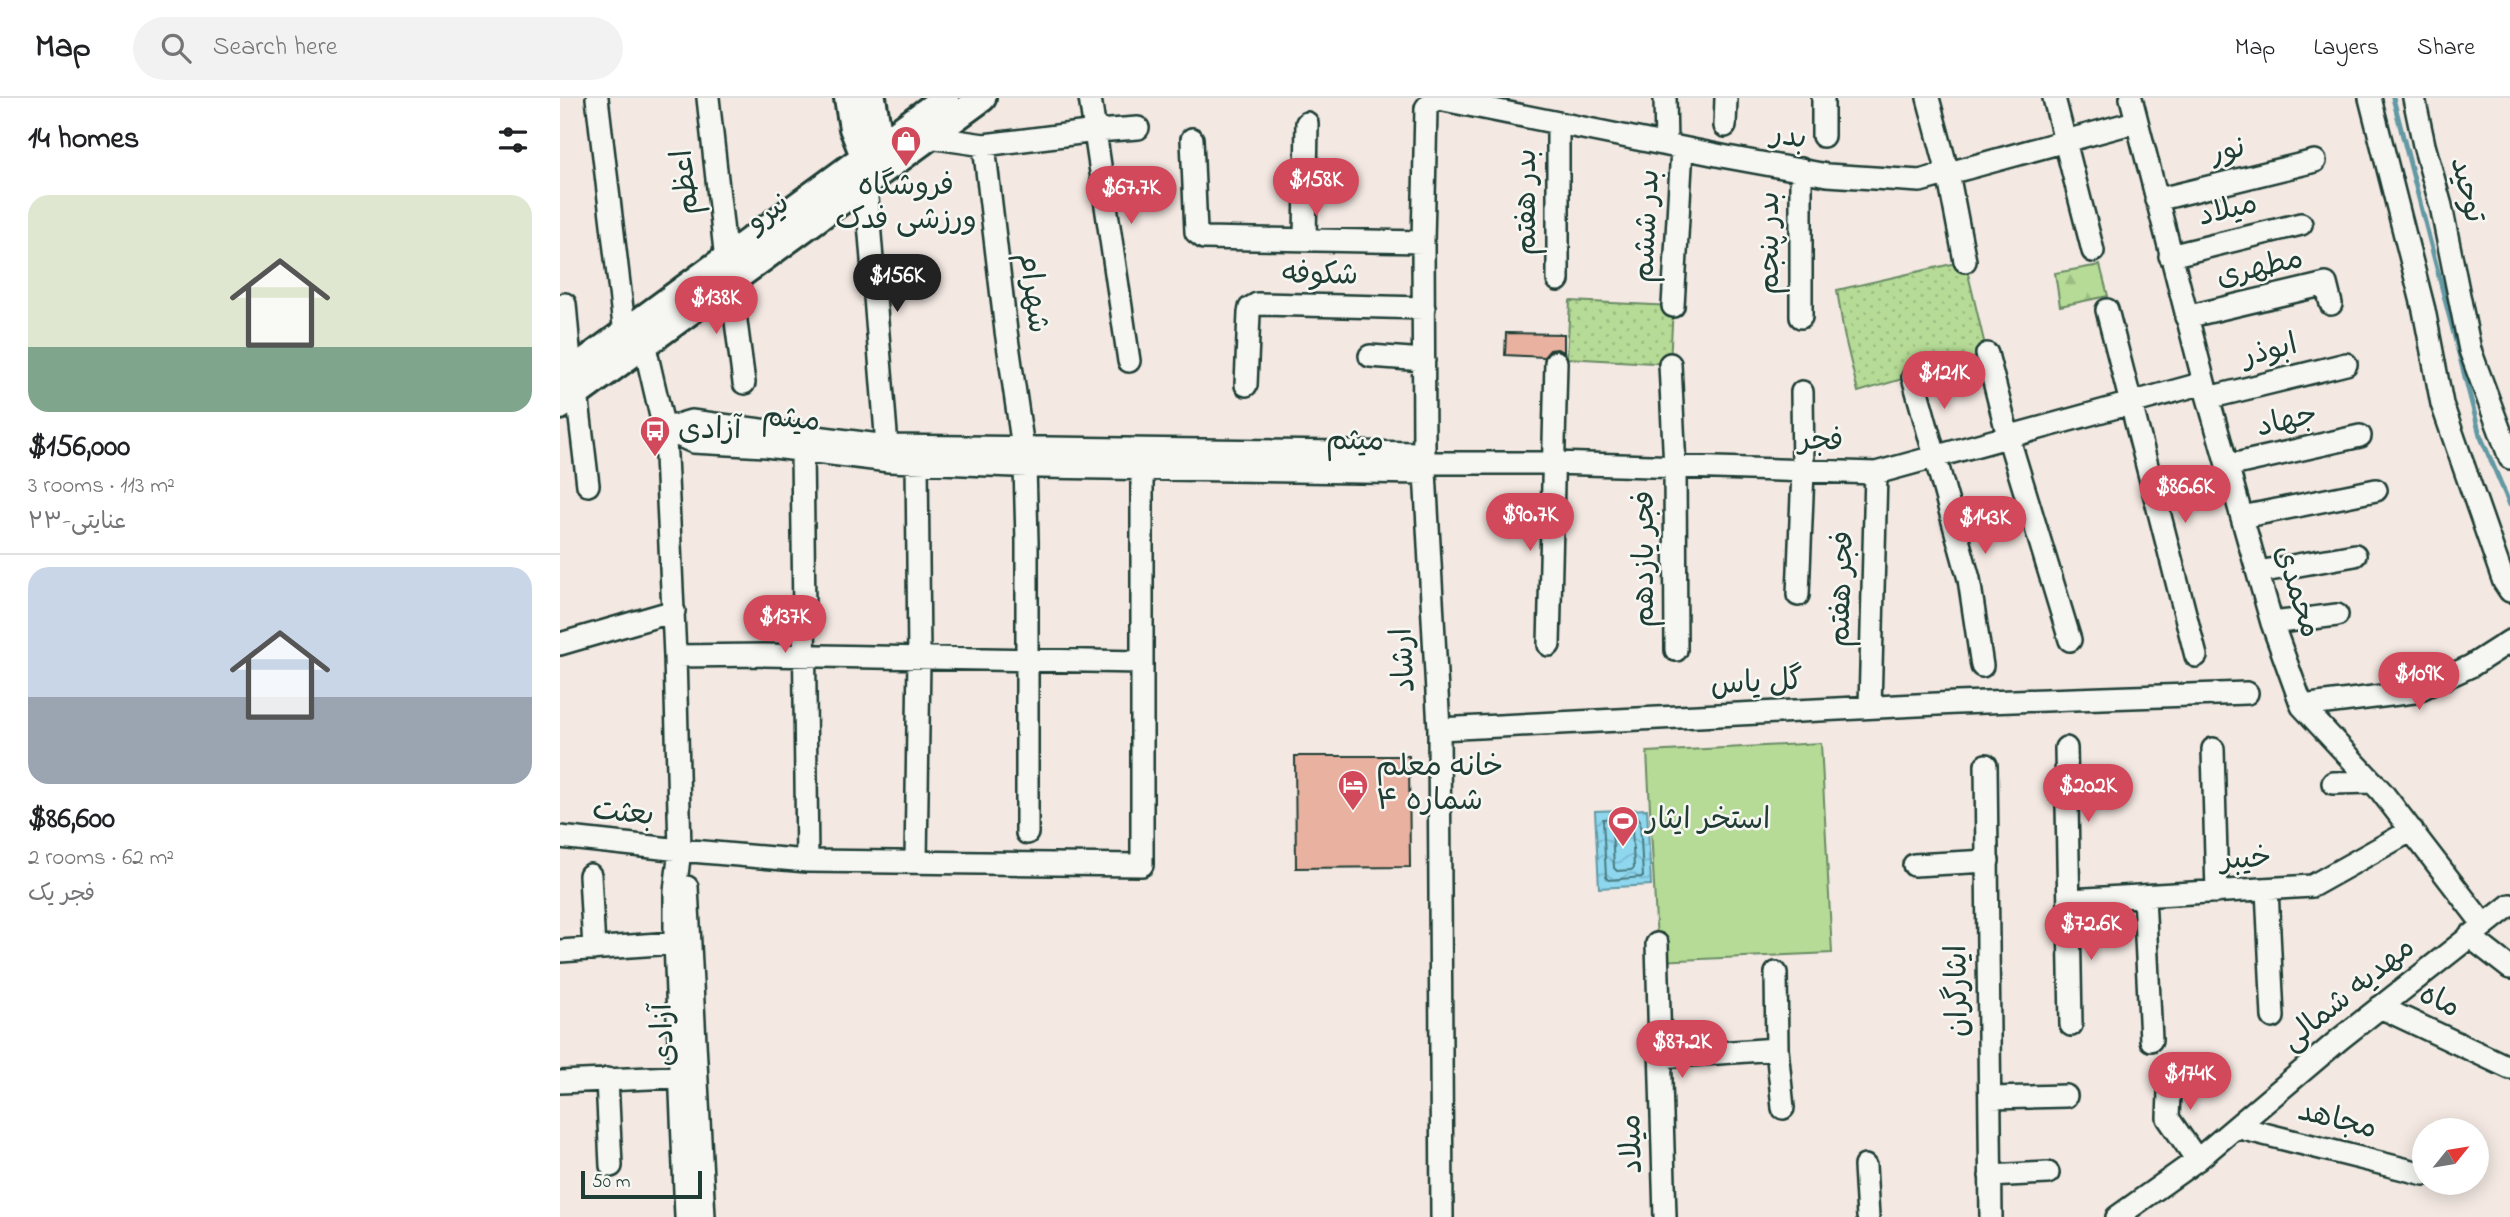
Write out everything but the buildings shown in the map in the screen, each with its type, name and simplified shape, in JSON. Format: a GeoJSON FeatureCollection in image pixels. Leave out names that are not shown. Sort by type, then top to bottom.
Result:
{"type":"FeatureCollection","features":[{"type":"Feature","properties":{"kind":"main road"},"geometry":{"type":"LineString","coordinates":[[848,98],[865,127]]}},
{"type":"Feature","properties":{"kind":"main road"},"geometry":{"type":"LineString","coordinates":[[866,185],[865,127],[873,98],[924,127]]}},
{"type":"Feature","properties":{"kind":"main road","name":"نیرو"},"geometry":{"type":"LineString","coordinates":[[567,388],[636,334],[866,185],[924,127],[945,98]]}},
{"type":"Feature","properties":{"kind":"main road","name":"نیرو"},"geometry":{"type":"LineString","coordinates":[[728,272],[865,158],[982,98]]}},
{"type":"Feature","properties":{"kind":"street","name":"آزادی"},"geometry":{"type":"LineString","coordinates":[[597,98],[636,334],[664,429],[674,611],[680,850],[675,891],[683,942],[689,1076],[687,1217]]}},
{"type":"Feature","properties":{"kind":"street","name":"اعظم"},"geometry":{"type":"LineString","coordinates":[[709,98],[728,272],[744,383]]}},
{"type":"Feature","properties":{"kind":"street"},"geometry":{"type":"LineString","coordinates":[[1090,98],[1129,361]]}},
{"type":"Feature","properties":{"kind":"street","name":"بدر ششم"},"geometry":{"type":"LineString","coordinates":[[1665,98],[1674,146],[1673,306]]}},
{"type":"Feature","properties":{"kind":"street"},"geometry":{"type":"LineString","coordinates":[[1725,126],[1726,98]]}},
{"type":"Feature","properties":{"kind":"street"},"geometry":{"type":"LineString","coordinates":[[1823,98],[1823,136]]}},
{"type":"Feature","properties":{"kind":"street"},"geometry":{"type":"LineString","coordinates":[[1928,98],[1948,173],[1965,261]]}},
{"type":"Feature","properties":{"kind":"street"},"geometry":{"type":"LineString","coordinates":[[2054,98],[2093,251]]}},
{"type":"Feature","properties":{"kind":"street"},"geometry":{"type":"LineString","coordinates":[[2370,98],[2424,310],[2442,404],[2504,582],[2510,591]]}},
{"type":"Feature","properties":{"kind":"street","name":"توحید"},"geometry":{"type":"LineString","coordinates":[[2414,98],[2441,206],[2470,350],[2509,450]]}},
{"type":"Feature","properties":{"kind":"street","name":"بدر"},"geometry":{"type":"LineString","coordinates":[[1431,102],[1439,99],[1827,175],[1920,181],[2065,141],[2135,105]]}},
{"type":"Feature","properties":{"kind":"street","name":"ارشاد"},"geometry":{"type":"LineString","coordinates":[[1431,102],[1426,108],[1423,242],[1424,463],[1439,729],[1442,1217]]}},
{"type":"Feature","properties":{"kind":"street","name":"محمدی"},"geometry":{"type":"LineString","coordinates":[[2135,105],[2155,200],[2227,466],[2272,624],[2302,706],[2373,782],[2412,830],[2477,930],[2510,968]]}},
{"type":"Feature","properties":{"kind":"street"},"geometry":{"type":"LineString","coordinates":[[1306,239],[1307,123]]}},
{"type":"Feature","properties":{"kind":"street","name":"بدر هفتم"},"geometry":{"type":"LineString","coordinates":[[1558,124],[1558,280]]}},
{"type":"Feature","properties":{"kind":"street"},"geometry":{"type":"LineString","coordinates":[[924,127],[984,145],[1139,128]]}},
{"type":"Feature","properties":{"kind":"street"},"geometry":{"type":"LineString","coordinates":[[1192,139],[1196,233],[1204,239],[1423,242]]}},
{"type":"Feature","properties":{"kind":"street","name":"شهرام"},"geometry":{"type":"LineString","coordinates":[[984,145],[1024,457],[1027,833]]}},
{"type":"Feature","properties":{"kind":"street","name":"نور"},"geometry":{"type":"LineString","coordinates":[[2155,200],[2315,161]]}},
{"type":"Feature","properties":{"kind":"street","name":"بدر پنجم"},"geometry":{"type":"LineString","coordinates":[[1801,169],[1801,317]]}},
{"type":"Feature","properties":{"kind":"street"},"geometry":{"type":"LineString","coordinates":[[866,185],[887,446]]}},
{"type":"Feature","properties":{"kind":"street","name":"میلاد"},"geometry":{"type":"LineString","coordinates":[[2170,256],[2301,224]]}},
{"type":"Feature","properties":{"kind":"street","name":"مطهری"},"geometry":{"type":"LineString","coordinates":[[2186,317],[2326,284],[2331,304]]}},
{"type":"Feature","properties":{"kind":"street"},"geometry":{"type":"LineString","coordinates":[[565,304],[567,388],[588,485]]}},
{"type":"Feature","properties":{"kind":"street","name":"شکوفه"},"geometry":{"type":"LineString","coordinates":[[1246,384],[1249,313],[1250,308],[1257,304],[1424,308]]}},
{"type":"Feature","properties":{"kind":"street"},"geometry":{"type":"LineString","coordinates":[[2107,310],[2196,656]]}},
{"type":"Feature","properties":{"kind":"street"},"geometry":{"type":"LineString","coordinates":[[1987,354],[2008,436],[2070,640]]}},
{"type":"Feature","properties":{"kind":"street"},"geometry":{"type":"LineString","coordinates":[[1370,356],[1424,360]]}},
{"type":"Feature","properties":{"kind":"street"},"geometry":{"type":"LineString","coordinates":[[1549,645],[1556,362]]}},
{"type":"Feature","properties":{"kind":"street","name":"فجر یازدهم"},"geometry":{"type":"LineString","coordinates":[[1670,364],[1675,468],[1676,650]]}},
{"type":"Feature","properties":{"kind":"street","name":"ابوذر"},"geometry":{"type":"LineString","coordinates":[[2206,390],[2346,364]]}},
{"type":"Feature","properties":{"kind":"street"},"geometry":{"type":"LineString","coordinates":[[1913,377],[1969,579],[1982,666]]}},
{"type":"Feature","properties":{"kind":"street","name":"فجر"},"geometry":{"type":"LineString","coordinates":[[1424,463],[1554,463],[1877,473],[2133,404],[2206,390]]}},
{"type":"Feature","properties":{"kind":"street"},"geometry":{"type":"LineString","coordinates":[[1798,595],[1803,471],[1802,392]]}},
{"type":"Feature","properties":{"kind":"street","name":"میثم"},"geometry":{"type":"LineString","coordinates":[[664,429],[691,421],[887,446],[1142,469],[1400,463]]}},
{"type":"Feature","properties":{"kind":"street","name":"میثم"},"geometry":{"type":"LineString","coordinates":[[664,429],[693,442],[802,450],[889,461],[1024,457],[1424,463]]}},
{"type":"Feature","properties":{"kind":"street","name":"جهاد"},"geometry":{"type":"LineString","coordinates":[[2227,466],[2360,436]]}},
{"type":"Feature","properties":{"kind":"street"},"geometry":{"type":"LineString","coordinates":[[802,450],[807,861]]}},
{"type":"Feature","properties":{"kind":"street"},"geometry":{"type":"LineString","coordinates":[[916,861],[919,658],[917,462]]}},
{"type":"Feature","properties":{"kind":"street"},"geometry":{"type":"LineString","coordinates":[[675,656],[1141,662],[1142,469]]}},
{"type":"Feature","properties":{"kind":"street","name":"فجر هفتم"},"geometry":{"type":"LineString","coordinates":[[1870,707],[1877,473]]}},
{"type":"Feature","properties":{"kind":"street"},"geometry":{"type":"LineString","coordinates":[[2242,517],[2376,490]]}},
{"type":"Feature","properties":{"kind":"street"},"geometry":{"type":"LineString","coordinates":[[2258,572],[2355,555]]}},
{"type":"Feature","properties":{"kind":"street"},"geometry":{"type":"LineString","coordinates":[[560,644],[674,611]]}},
{"type":"Feature","properties":{"kind":"street"},"geometry":{"type":"LineString","coordinates":[[2272,624],[2337,615]]}},
{"type":"Feature","properties":{"kind":"street"},"geometry":{"type":"LineString","coordinates":[[2302,706],[2414,692],[2471,666],[2510,641]]}},
{"type":"Feature","properties":{"kind":"street","name":"بعثت"},"geometry":{"type":"LineString","coordinates":[[560,837],[807,861],[1142,865],[1141,662]]}},
{"type":"Feature","properties":{"kind":"street","name":"گل یاس"},"geometry":{"type":"LineString","coordinates":[[1439,729],[1870,707],[2247,694]]}},
{"type":"Feature","properties":{"kind":"street"},"geometry":{"type":"LineString","coordinates":[[2066,748],[2071,1025]]}},
{"type":"Feature","properties":{"kind":"street"},"geometry":{"type":"LineString","coordinates":[[2213,748],[2217,892]]}},
{"type":"Feature","properties":{"kind":"street","name":"ایثارگران"},"geometry":{"type":"LineString","coordinates":[[1986,765],[1991,1217]]}},
{"type":"Feature","properties":{"kind":"street"},"geometry":{"type":"LineString","coordinates":[[2333,783],[2373,782]]}},
{"type":"Feature","properties":{"kind":"street","name":"خیبر"},"geometry":{"type":"LineString","coordinates":[[2069,900],[2312,886],[2412,830]]}},
{"type":"Feature","properties":{"kind":"street"},"geometry":{"type":"LineString","coordinates":[[1914,865],[1988,861]]}},
{"type":"Feature","properties":{"kind":"street"},"geometry":{"type":"LineString","coordinates":[[590,875],[594,949]]}},
{"type":"Feature","properties":{"kind":"street"},"geometry":{"type":"LineString","coordinates":[[2267,889],[2273,1017]]}},
{"type":"Feature","properties":{"kind":"street"},"geometry":{"type":"LineString","coordinates":[[2144,896],[2151,1040]]}},
{"type":"Feature","properties":{"kind":"street","name":"مهدیه شمالی"},"geometry":{"type":"LineString","coordinates":[[2105,1217],[2121,1213],[2197,1160],[2380,1007],[2510,905]]}},
{"type":"Feature","properties":{"kind":"street"},"geometry":{"type":"LineString","coordinates":[[560,951],[683,942]]}},
{"type":"Feature","properties":{"kind":"street","name":"میلاد"},"geometry":{"type":"LineString","coordinates":[[1657,944],[1665,1217]]}},
{"type":"Feature","properties":{"kind":"street"},"geometry":{"type":"LineString","coordinates":[[1776,973],[1777,1049],[1783,1108]]}},
{"type":"Feature","properties":{"kind":"street","name":"ماه"},"geometry":{"type":"LineString","coordinates":[[2380,1007],[2510,1068]]}},
{"type":"Feature","properties":{"kind":"street"},"geometry":{"type":"LineString","coordinates":[[1660,1057],[1777,1049]]}},
{"type":"Feature","properties":{"kind":"street"},"geometry":{"type":"LineString","coordinates":[[2170,1068],[2168,1118],[2197,1160]]}},
{"type":"Feature","properties":{"kind":"street","name":"آزادی"},"geometry":{"type":"LineString","coordinates":[[689,1076],[704,1217]]}},
{"type":"Feature","properties":{"kind":"street"},"geometry":{"type":"LineString","coordinates":[[560,1082],[689,1076]]}},
{"type":"Feature","properties":{"kind":"street"},"geometry":{"type":"LineString","coordinates":[[607,1079],[611,1166]]}},
{"type":"Feature","properties":{"kind":"street"},"geometry":{"type":"LineString","coordinates":[[1990,1098],[2066,1096]]}},
{"type":"Feature","properties":{"kind":"street","name":"مجاهد"},"geometry":{"type":"LineString","coordinates":[[2236,1127],[2412,1171]]}},
{"type":"Feature","properties":{"kind":"street"},"geometry":{"type":"LineString","coordinates":[[1865,1166],[1868,1217]]}},
{"type":"Feature","properties":{"kind":"street"},"geometry":{"type":"LineString","coordinates":[[1990,1176],[2049,1173]]}},
{"type":"Feature","properties":{"kind":"green space"},"geometry":{"type":"Polygon","coordinates":[[[1965,261],[1987,354],[1858,392],[1837,290],[1965,261]]]}},
{"type":"Feature","properties":{"kind":"green space"},"geometry":{"type":"Polygon","coordinates":[[[2100,265],[2108,296],[2060,306],[2055,273],[2100,265]]]}},
{"type":"Feature","properties":{"kind":"green space"},"geometry":{"type":"Polygon","coordinates":[[[1570,301],[1673,306],[1670,364],[1567,358],[1570,301]]]}},
{"type":"Feature","properties":{"kind":"green space"},"geometry":{"type":"Polygon","coordinates":[[[1821,743],[1832,953],[1658,961],[1647,752],[1821,743]]]}},
{"type":"Feature","properties":{"kind":"water","name":"استخر ایثار"},"geometry":{"type":"Polygon","coordinates":[[[1647,809],[1651,885],[1599,888],[1595,811],[1647,809]]]}},
{"type":"Feature","properties":{"kind":"waterway"},"geometry":{"type":"LineString","coordinates":[[2393,98],[2480,435],[2510,505]]}},
{"type":"Feature","properties":{"kind":"place","name":"فروشگاه ورزشی فدک"},"geometry":{"type":"Point","coordinates":[906,168]}},
{"type":"Feature","properties":{"kind":"place","name":"آزادی"},"geometry":{"type":"Point","coordinates":[655,458]}},
{"type":"Feature","properties":{"kind":"place","name":"خانه معلم شماره ۴"},"geometry":{"type":"Point","coordinates":[1353,812]}},
{"type":"Feature","properties":{"kind":"place","name":"استخر ایثار"},"geometry":{"type":"Point","coordinates":[1623,848]}}]}
